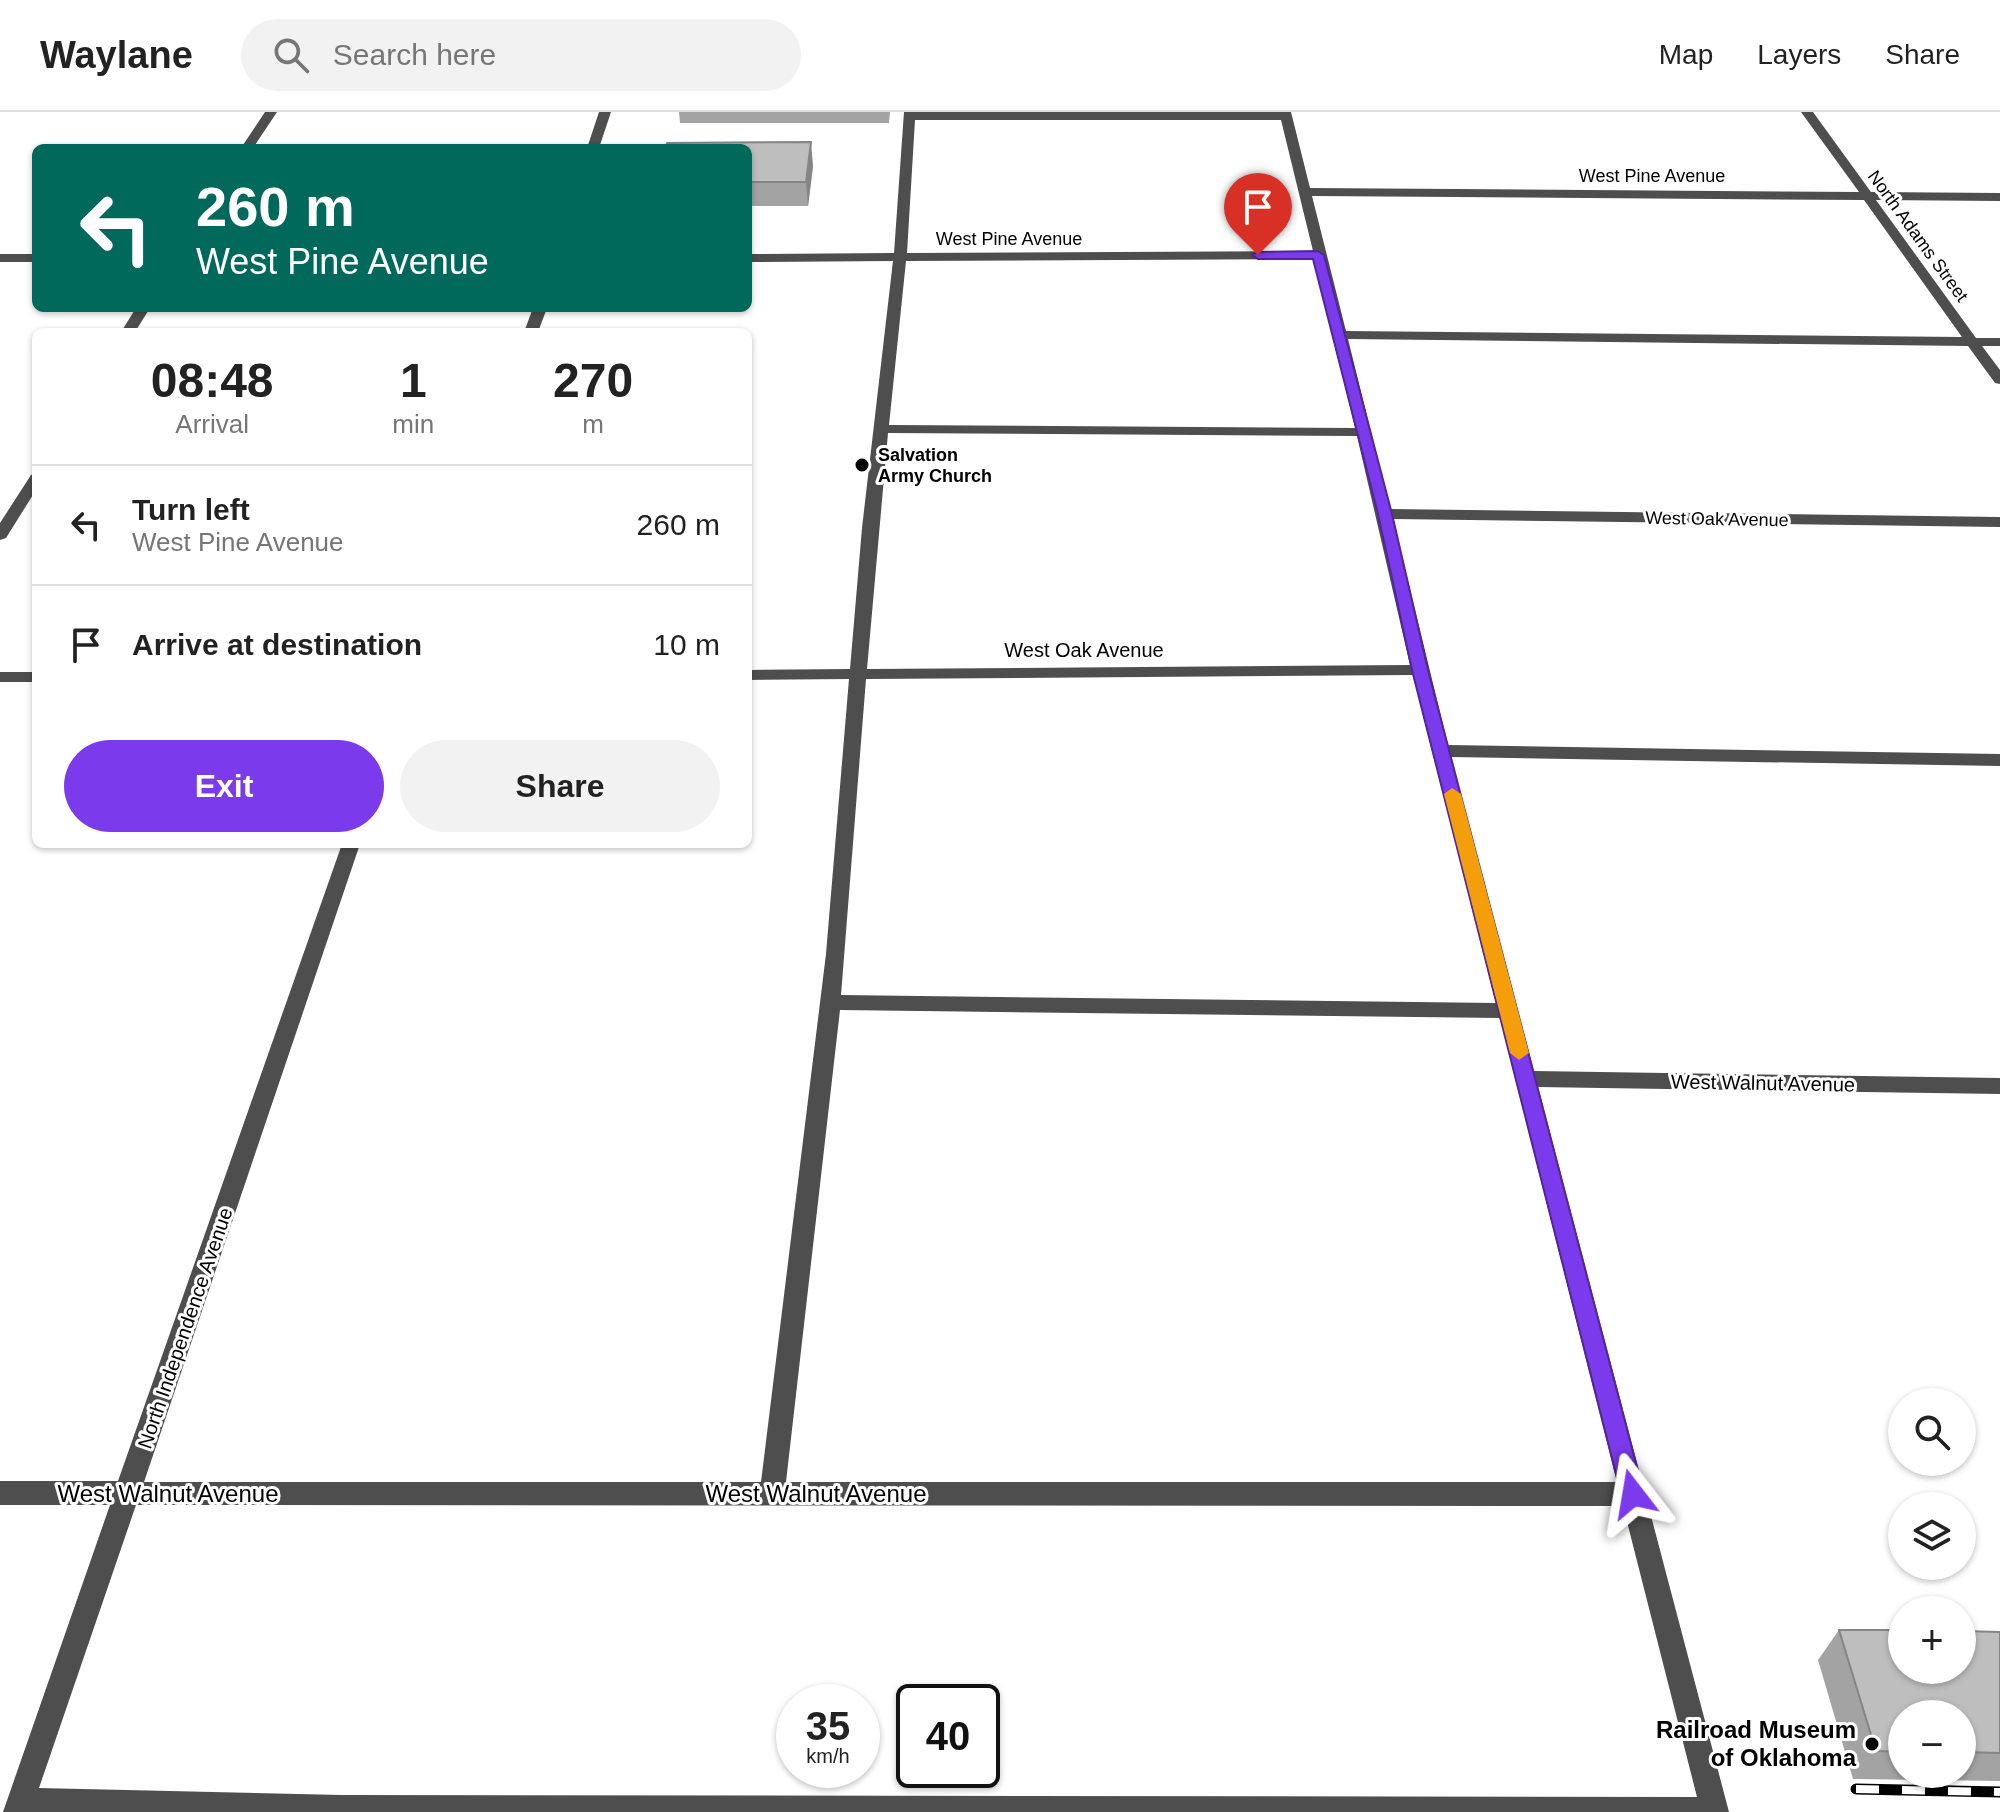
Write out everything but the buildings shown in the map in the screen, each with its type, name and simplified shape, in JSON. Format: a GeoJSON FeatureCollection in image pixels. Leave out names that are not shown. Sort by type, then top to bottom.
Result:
{"type":"FeatureCollection","features":[{"type":"Feature","properties":{"kind":"street"},"geometry":{"type":"LineString","coordinates":[[250,144],[271,112]]}},
{"type":"Feature","properties":{"kind":"street"},"geometry":{"type":"LineString","coordinates":[[594,144],[605,112]]}},
{"type":"Feature","properties":{"kind":"street","name":"North Adams Street"},"geometry":{"type":"LineString","coordinates":[[1807,112],[2000,380]]}},
{"type":"Feature","properties":{"kind":"street"},"geometry":{"type":"LineString","coordinates":[[18,1807],[1715,1812],[1420,670],[1385,514],[1285,115],[910,114],[900,257],[870,528],[836,954],[772,1494]]}},
{"type":"Feature","properties":{"kind":"street","name":"West Pine Avenue"},"geometry":{"type":"LineString","coordinates":[[1304,192],[2000,197]]}},
{"type":"Feature","properties":{"kind":"street","name":"West Pine Avenue"},"geometry":{"type":"LineString","coordinates":[[752,258],[1318,255]]}},
{"type":"Feature","properties":{"kind":"street"},"geometry":{"type":"LineString","coordinates":[[0,258],[32,258]]}},
{"type":"Feature","properties":{"kind":"street"},"geometry":{"type":"LineString","coordinates":[[1339,335],[2000,342]]}},
{"type":"Feature","properties":{"kind":"street"},"geometry":{"type":"LineString","coordinates":[[881,429],[1364,432]]}},
{"type":"Feature","properties":{"kind":"street"},"geometry":{"type":"LineString","coordinates":[[0,535],[32,484]]}},
{"type":"Feature","properties":{"kind":"street","name":"West Oak Avenue"},"geometry":{"type":"LineString","coordinates":[[1385,514],[2000,522]]}},
{"type":"Feature","properties":{"kind":"street","name":"West Oak Avenue"},"geometry":{"type":"LineString","coordinates":[[752,675],[1420,670]]}},
{"type":"Feature","properties":{"kind":"street"},"geometry":{"type":"LineString","coordinates":[[0,677],[32,677]]}},
{"type":"Feature","properties":{"kind":"street"},"geometry":{"type":"LineString","coordinates":[[1441,751],[2000,760]]}},
{"type":"Feature","properties":{"kind":"street","name":"North Independence Avenue"},"geometry":{"type":"LineString","coordinates":[[18,1807],[350,848]]}},
{"type":"Feature","properties":{"kind":"street"},"geometry":{"type":"LineString","coordinates":[[828,1002],[1508,1011]]}},
{"type":"Feature","properties":{"kind":"street","name":"West Walnut Avenue"},"geometry":{"type":"LineString","coordinates":[[1526,1079],[2000,1086]]}},
{"type":"Feature","properties":{"kind":"street","name":"West Walnut Avenue"},"geometry":{"type":"LineString","coordinates":[[0,1493],[1633,1494]]}},
{"type":"Feature","properties":{"kind":"railway"},"geometry":{"type":"LineString","coordinates":[[1856,1789],[2000,1792]]}},
{"type":"Feature","properties":{"kind":"slow traffic"},"geometry":{"type":"LineString","coordinates":[[1452,794],[1519,1053]]}},
{"type":"Feature","properties":{"kind":"place","name":"Salvation Army Church"},"geometry":{"type":"Point","coordinates":[862,465]}},
{"type":"Feature","properties":{"kind":"place","name":"Railroad Museum of Oklahoma"},"geometry":{"type":"Point","coordinates":[1872,1744]}},
{"type":"Feature","properties":{"kind":"route"},"geometry":{"type":"LineString","coordinates":[[1258,255],[1318,255],[1385,514],[1420,670],[1633,1494]]}}]}
